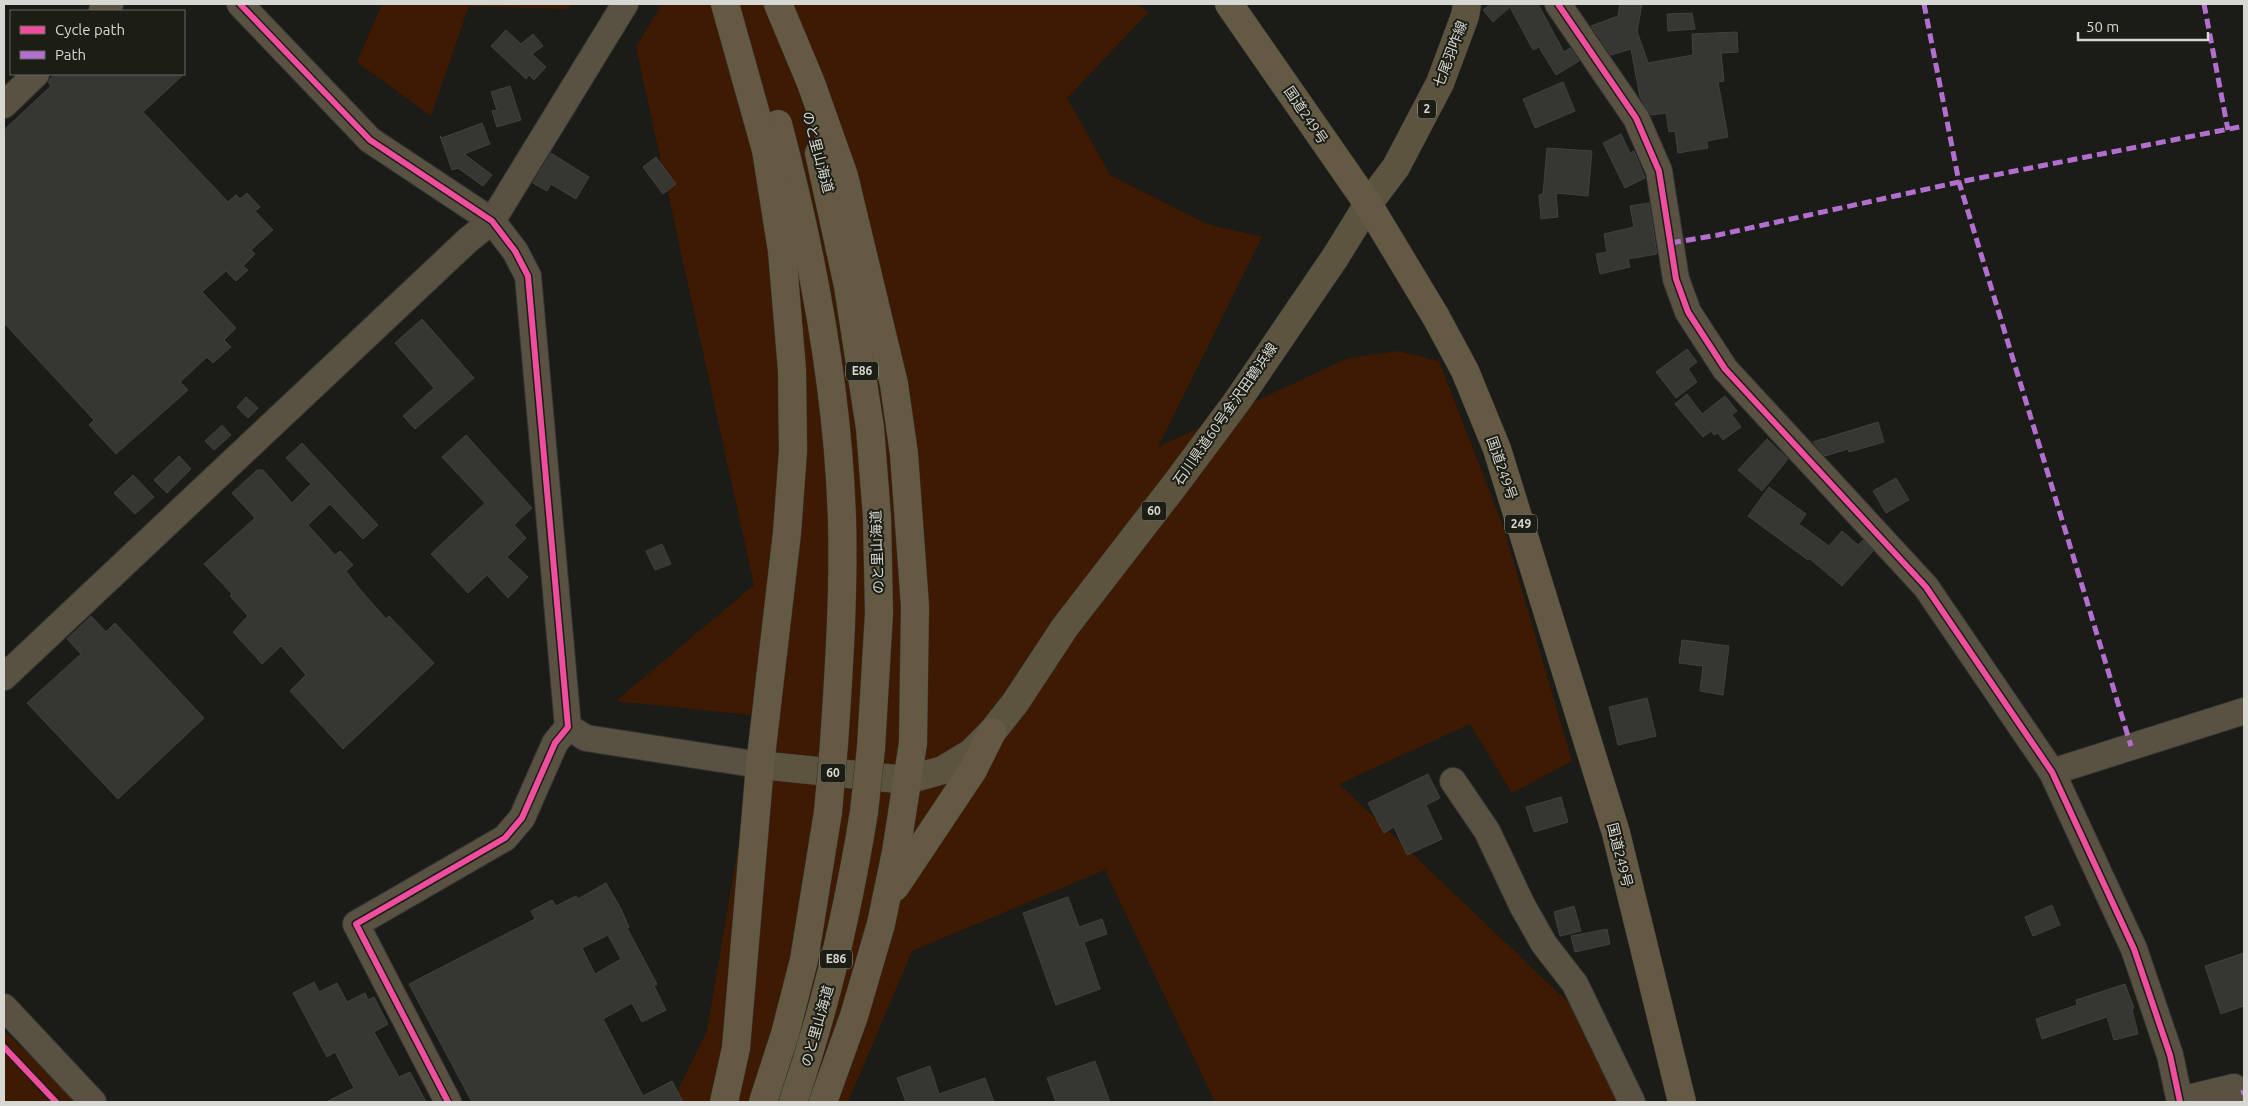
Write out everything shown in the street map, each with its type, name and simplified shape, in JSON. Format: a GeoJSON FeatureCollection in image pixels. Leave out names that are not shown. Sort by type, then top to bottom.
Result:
{"type":"FeatureCollection","features":[{"type":"Feature","properties":{"kind":"highway"},"geometry":{"type":"LineString","coordinates":[[724,1102],[736,1048],[760,765],[793,451],[792,370],[782,251],[766,150],[725,4]]}},
{"type":"Feature","properties":{"kind":"highway","name":"のと里山海道"},"geometry":{"type":"LineString","coordinates":[[741,4],[774,107],[816,292],[835,432],[842,539],[841,615],[834,744],[828,812],[804,960],[785,1034],[763,1102]]}},
{"type":"Feature","properties":{"kind":"highway","name":"のと里山海道"},"geometry":{"type":"LineString","coordinates":[[773,4],[805,103],[824,174],[848,286],[870,428],[877,517],[879,613],[872,748],[864,812],[852,882],[834,966],[814,1040],[793,1102]]}},
{"type":"Feature","properties":{"kind":"highway"},"geometry":{"type":"LineString","coordinates":[[778,4],[811,83],[844,176],[894,384],[904,454],[915,606],[913,743],[896,852],[883,911],[854,1016],[823,1102]]}},
{"type":"Feature","properties":{"kind":"highway","name":"国道249号"},"geometry":{"type":"LineString","coordinates":[[1229,4],[1368,204],[1436,317],[1465,371],[1497,450],[1616,834],[1682,1102]]}},
{"type":"Feature","properties":{"kind":"highway"},"geometry":{"type":"LineString","coordinates":[[883,911],[899,879],[973,770],[992,732]]}},
{"type":"Feature","properties":{"kind":"main road","name":"七尾羽咋線"},"geometry":{"type":"LineString","coordinates":[[1368,204],[1396,167],[1440,83],[1465,16],[1467,4]]}},
{"type":"Feature","properties":{"kind":"main road","name":"石川県道60号金沢田鶴浜線"},"geometry":{"type":"LineString","coordinates":[[907,780],[943,770],[970,753],[992,732],[1015,703],[1065,627],[1238,400],[1336,256],[1368,204]]}},
{"type":"Feature","properties":{"kind":"main road","name":"60"},"geometry":{"type":"LineString","coordinates":[[760,765],[907,780]]}},
{"type":"Feature","properties":{"kind":"street"},"geometry":{"type":"LineString","coordinates":[[240,4],[370,140],[492,221],[515,250],[528,276],[568,727],[555,743],[522,818],[505,838],[356,924],[448,1102]]}},
{"type":"Feature","properties":{"kind":"street"},"geometry":{"type":"LineString","coordinates":[[4,677],[468,240],[492,221],[625,4]]}},
{"type":"Feature","properties":{"kind":"street"},"geometry":{"type":"LineString","coordinates":[[1558,4],[1636,118],[1659,170],[1676,280],[1688,312],[1725,369],[1926,587],[2052,772],[2134,949],[2170,1055],[2180,1101],[2234,1087],[2241,1093],[2244,1102]]}},
{"type":"Feature","properties":{"kind":"street"},"geometry":{"type":"LineString","coordinates":[[4,105],[35,75]]}},
{"type":"Feature","properties":{"kind":"street"},"geometry":{"type":"LineString","coordinates":[[2052,772],[2244,712]]}},
{"type":"Feature","properties":{"kind":"street"},"geometry":{"type":"LineString","coordinates":[[568,727],[586,738],[760,765]]}},
{"type":"Feature","properties":{"kind":"street"},"geometry":{"type":"LineString","coordinates":[[1453,781],[1486,831],[1544,944],[1575,984],[1632,1102]]}},
{"type":"Feature","properties":{"kind":"street"},"geometry":{"type":"LineString","coordinates":[[4,1007],[93,1102]]}},
{"type":"Feature","properties":{"kind":"shaded area"},"geometry":{"type":"Polygon","coordinates":[[[382,4],[571,4],[568,9],[469,6],[431,116],[357,62],[382,4]]]}},
{"type":"Feature","properties":{"kind":"shaded area"},"geometry":{"type":"Polygon","coordinates":[[[662,4],[1136,4],[1149,12],[1067,98],[1110,175],[1207,224],[1262,237],[1158,447],[1346,359],[1398,351],[1439,361],[1503,526],[1572,761],[1512,793],[1470,724],[1339,784],[1570,1004],[1625,1102],[1215,1102],[1105,870],[912,951],[848,1102],[672,1102],[707,1031],[760,716],[616,701],[754,585],[636,47],[662,4]]]}},
{"type":"Feature","properties":{"kind":"shaded area"},"geometry":{"type":"Polygon","coordinates":[[[4,1031],[81,1102],[4,1102],[4,1031]]]}},
{"type":"Feature","properties":{"kind":"building"},"geometry":{"type":"Polygon","coordinates":[[[1491,4],[1538,4],[1564,52],[1570,48],[1579,61],[1556,75],[1539,47],[1533,50],[1510,7],[1493,22],[1483,10],[1491,4]]]}},
{"type":"Feature","properties":{"kind":"building"},"geometry":{"type":"Polygon","coordinates":[[[1620,4],[1642,4],[1637,31],[1648,63],[1693,55],[1692,34],[1737,32],[1738,52],[1721,53],[1724,81],[1718,82],[1728,137],[1707,141],[1708,148],[1678,153],[1675,131],[1669,132],[1666,113],[1651,115],[1640,97],[1631,49],[1611,55],[1591,26],[1618,16],[1620,4]]]}},
{"type":"Feature","properties":{"kind":"building"},"geometry":{"type":"Polygon","coordinates":[[[1692,13],[1695,29],[1668,31],[1667,14],[1692,13]]]}},
{"type":"Feature","properties":{"kind":"building"},"geometry":{"type":"Polygon","coordinates":[[[506,30],[521,44],[533,34],[543,46],[532,54],[546,67],[534,80],[529,75],[526,79],[491,46],[506,30]]]}},
{"type":"Feature","properties":{"kind":"building"},"geometry":{"type":"Polygon","coordinates":[[[53,75],[183,75],[143,112],[228,202],[236,195],[240,199],[247,193],[260,207],[255,211],[273,230],[251,250],[255,254],[243,266],[248,270],[236,281],[226,271],[202,292],[236,328],[224,340],[231,347],[213,363],[207,357],[180,382],[188,390],[116,454],[89,425],[94,420],[4,323],[4,130],[51,86],[48,82],[53,75]]]}},
{"type":"Feature","properties":{"kind":"building"},"geometry":{"type":"Polygon","coordinates":[[[1563,82],[1575,111],[1535,128],[1523,99],[1563,82]]]}},
{"type":"Feature","properties":{"kind":"building"},"geometry":{"type":"Polygon","coordinates":[[[510,86],[521,120],[497,127],[492,111],[497,110],[491,92],[510,86]]]}},
{"type":"Feature","properties":{"kind":"building"},"geometry":{"type":"Polygon","coordinates":[[[482,123],[490,144],[464,154],[492,175],[483,186],[458,168],[452,170],[440,136],[442,138],[482,123]]]}},
{"type":"Feature","properties":{"kind":"building"},"geometry":{"type":"Polygon","coordinates":[[[1621,134],[1630,153],[1634,151],[1645,178],[1625,188],[1603,143],[1621,134]]]}},
{"type":"Feature","properties":{"kind":"building"},"geometry":{"type":"Polygon","coordinates":[[[1547,148],[1592,151],[1588,196],[1556,193],[1558,217],[1541,219],[1539,195],[1543,194],[1547,148]]]}},
{"type":"Feature","properties":{"kind":"building"},"geometry":{"type":"Polygon","coordinates":[[[551,153],[589,177],[576,199],[551,184],[547,191],[533,183],[551,153]]]}},
{"type":"Feature","properties":{"kind":"building"},"geometry":{"type":"Polygon","coordinates":[[[656,157],[676,184],[663,194],[643,167],[656,157]]]}},
{"type":"Feature","properties":{"kind":"building"},"geometry":{"type":"Polygon","coordinates":[[[1649,203],[1657,254],[1628,259],[1630,267],[1600,274],[1596,254],[1607,252],[1604,234],[1634,227],[1630,206],[1649,203]]]}},
{"type":"Feature","properties":{"kind":"building"},"geometry":{"type":"Polygon","coordinates":[[[422,319],[474,378],[415,429],[403,416],[434,388],[395,343],[422,319]]]}},
{"type":"Feature","properties":{"kind":"building"},"geometry":{"type":"Polygon","coordinates":[[[1687,349],[1697,362],[1688,369],[1697,382],[1676,398],[1656,372],[1687,349]]]}},
{"type":"Feature","properties":{"kind":"building"},"geometry":{"type":"Polygon","coordinates":[[[1687,394],[1702,414],[1725,396],[1737,411],[1732,415],[1741,427],[1723,440],[1718,433],[1714,435],[1711,431],[1703,437],[1675,404],[1687,394]]]}},
{"type":"Feature","properties":{"kind":"building"},"geometry":{"type":"Polygon","coordinates":[[[246,397],[258,408],[248,418],[237,407],[246,397]]]}},
{"type":"Feature","properties":{"kind":"building"},"geometry":{"type":"Polygon","coordinates":[[[1878,422],[1884,442],[1849,452],[1848,449],[1825,456],[1813,442],[1878,422]]]}},
{"type":"Feature","properties":{"kind":"building"},"geometry":{"type":"Polygon","coordinates":[[[222,425],[231,435],[214,450],[205,441],[222,425]]]}},
{"type":"Feature","properties":{"kind":"building"},"geometry":{"type":"Polygon","coordinates":[[[466,435],[532,508],[514,525],[526,538],[507,557],[528,577],[508,598],[487,575],[468,593],[431,554],[485,503],[442,457],[466,435]]]}},
{"type":"Feature","properties":{"kind":"building"},"geometry":{"type":"Polygon","coordinates":[[[1767,439],[1788,459],[1762,491],[1738,470],[1767,439]]]}},
{"type":"Feature","properties":{"kind":"building"},"geometry":{"type":"Polygon","coordinates":[[[302,443],[378,525],[363,539],[330,504],[308,525],[335,555],[340,551],[353,565],[346,571],[358,587],[386,619],[389,616],[434,663],[343,749],[290,691],[306,675],[281,646],[262,664],[233,632],[248,616],[230,596],[232,594],[204,564],[255,518],[232,493],[257,470],[263,470],[292,503],[311,484],[286,458],[302,443]]]}},
{"type":"Feature","properties":{"kind":"building"},"geometry":{"type":"Polygon","coordinates":[[[179,456],[191,469],[167,493],[154,480],[179,456]]]}},
{"type":"Feature","properties":{"kind":"building"},"geometry":{"type":"Polygon","coordinates":[[[133,475],[154,497],[135,514],[114,493],[133,475]]]}},
{"type":"Feature","properties":{"kind":"building"},"geometry":{"type":"Polygon","coordinates":[[[1896,478],[1909,500],[1886,513],[1873,491],[1896,478]]]}},
{"type":"Feature","properties":{"kind":"building"},"geometry":{"type":"Polygon","coordinates":[[[1769,487],[1806,514],[1799,524],[1829,546],[1842,531],[1858,545],[1863,540],[1873,551],[1842,586],[1809,558],[1808,560],[1748,516],[1769,487]]]}},
{"type":"Feature","properties":{"kind":"building"},"geometry":{"type":"Polygon","coordinates":[[[662,544],[671,564],[655,570],[646,551],[662,544]]]}},
{"type":"Feature","properties":{"kind":"building"},"geometry":{"type":"Polygon","coordinates":[[[91,616],[106,632],[115,623],[204,718],[118,799],[27,703],[81,654],[67,639],[91,616]]]}},
{"type":"Feature","properties":{"kind":"building"},"geometry":{"type":"Polygon","coordinates":[[[1682,640],[1729,646],[1723,695],[1700,691],[1703,666],[1679,663],[1682,640]]]}},
{"type":"Feature","properties":{"kind":"building"},"geometry":{"type":"Polygon","coordinates":[[[1647,698],[1656,736],[1618,745],[1609,707],[1647,698]]]}},
{"type":"Feature","properties":{"kind":"building"},"geometry":{"type":"Polygon","coordinates":[[[1428,774],[1440,798],[1426,805],[1442,839],[1407,855],[1394,827],[1384,833],[1368,803],[1428,774]]]}},
{"type":"Feature","properties":{"kind":"building"},"geometry":{"type":"Polygon","coordinates":[[[1561,797],[1568,822],[1534,832],[1526,807],[1561,797]]]}},
{"type":"Feature","properties":{"kind":"building"},"geometry":{"type":"Polygon","coordinates":[[[606,883],[621,909],[629,927],[627,928],[657,984],[654,986],[666,1010],[642,1022],[632,1003],[603,1019],[643,1096],[672,1081],[683,1102],[472,1102],[409,984],[535,919],[531,911],[552,900],[556,906],[576,896],[578,899],[606,883]],[[608,935],[582,948],[595,974],[621,959],[608,935]]]}},
{"type":"Feature","properties":{"kind":"building"},"geometry":{"type":"Polygon","coordinates":[[[1068,897],[1079,927],[1102,919],[1107,934],[1084,942],[1100,989],[1056,1005],[1023,913],[1068,897]]]}},
{"type":"Feature","properties":{"kind":"building"},"geometry":{"type":"Polygon","coordinates":[[[2052,905],[2060,925],[2033,936],[2025,917],[2052,905]]]}},
{"type":"Feature","properties":{"kind":"building"},"geometry":{"type":"Polygon","coordinates":[[[1574,906],[1581,931],[1560,936],[1554,912],[1574,906]]]}},
{"type":"Feature","properties":{"kind":"building"},"geometry":{"type":"Polygon","coordinates":[[[1607,929],[1610,944],[1575,952],[1571,936],[1607,929]]]}},
{"type":"Feature","properties":{"kind":"building"},"geometry":{"type":"Polygon","coordinates":[[[2244,953],[2244,1006],[2221,1014],[2205,966],[2244,953]]]}},
{"type":"Feature","properties":{"kind":"building"},"geometry":{"type":"Polygon","coordinates":[[[314,982],[319,992],[337,983],[347,1002],[365,993],[368,1000],[374,997],[388,1024],[374,1032],[399,1077],[410,1072],[426,1102],[326,1102],[354,1088],[335,1052],[327,1057],[293,993],[314,982]]]}},
{"type":"Feature","properties":{"kind":"building"},"geometry":{"type":"Polygon","coordinates":[[[2125,984],[2134,1008],[2132,1009],[2138,1034],[2114,1040],[2107,1017],[2042,1039],[2036,1019],[2077,1005],[2076,1000],[2125,984]]]}},
{"type":"Feature","properties":{"kind":"building"},"geometry":{"type":"Polygon","coordinates":[[[1095,1061],[1110,1102],[1056,1102],[1047,1078],[1095,1061]]]}},
{"type":"Feature","properties":{"kind":"building"},"geometry":{"type":"Polygon","coordinates":[[[930,1066],[939,1094],[985,1078],[994,1102],[906,1102],[897,1078],[930,1066]]]}},
{"type":"Feature","properties":{"kind":"marked path"},"geometry":{"type":"LineString","coordinates":[[1924,4],[1959,182],[2131,746]]}},
{"type":"Feature","properties":{"kind":"marked path"},"geometry":{"type":"LineString","coordinates":[[2204,4],[2228,130]]}},
{"type":"Feature","properties":{"kind":"marked path"},"geometry":{"type":"LineString","coordinates":[[1671,243],[1718,235],[1959,182],[2244,126]]}},
{"type":"Feature","properties":{"kind":"cycle path"},"geometry":{"type":"LineString","coordinates":[[240,4],[370,140],[492,221],[515,251],[528,276],[568,727],[555,743],[522,818],[505,838],[356,924],[448,1102]]}},
{"type":"Feature","properties":{"kind":"cycle path"},"geometry":{"type":"LineString","coordinates":[[1558,4],[1636,118],[1659,171],[1676,279],[1688,312],[1725,369],[1926,587],[2052,772],[2134,949],[2170,1055],[2180,1102]]}},
{"type":"Feature","properties":{"kind":"cycle path"},"geometry":{"type":"LineString","coordinates":[[4,1047],[56,1102]]}}]}
